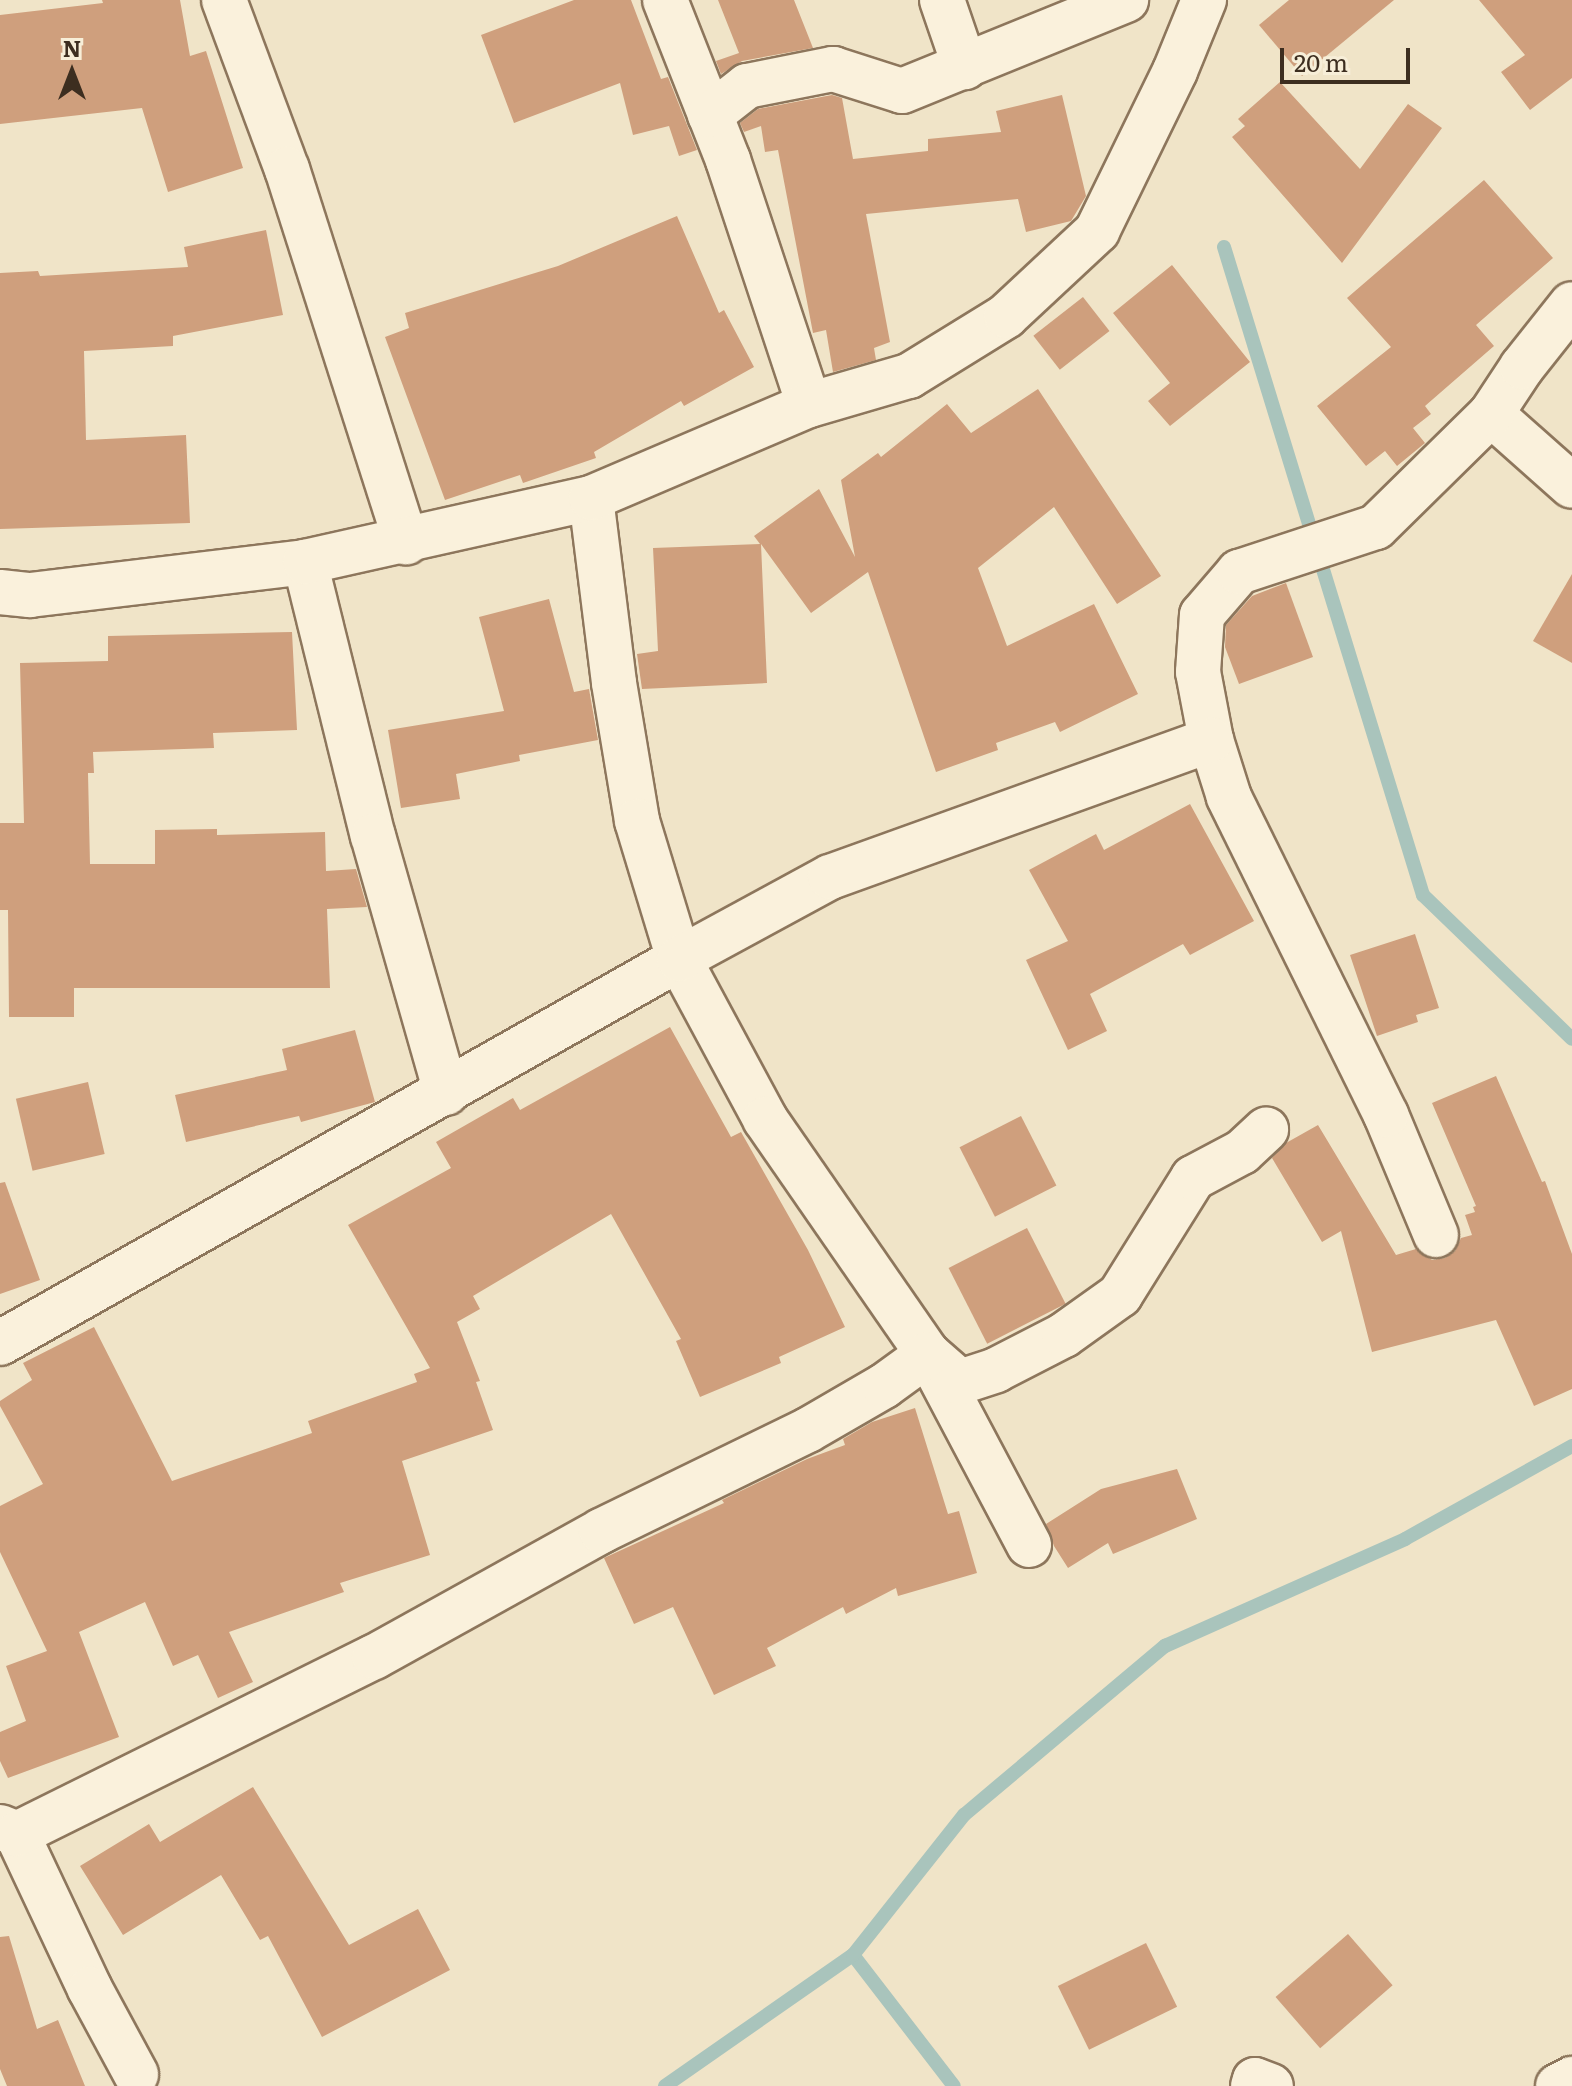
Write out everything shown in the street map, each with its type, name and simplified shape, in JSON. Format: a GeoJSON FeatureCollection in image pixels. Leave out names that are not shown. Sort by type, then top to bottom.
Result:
{"type":"FeatureCollection","features":[{"type":"Feature","properties":{"kind":"street"},"geometry":{"type":"LineString","coordinates":[[224,0],[287,169],[406,542]]}},
{"type":"Feature","properties":{"kind":"street"},"geometry":{"type":"LineString","coordinates":[[665,0],[710,115],[809,405]]}},
{"type":"Feature","properties":{"kind":"street"},"geometry":{"type":"LineString","coordinates":[[942,0],[965,67]]}},
{"type":"Feature","properties":{"kind":"street"},"geometry":{"type":"LineString","coordinates":[[710,115],[747,86],[833,69],[902,91],[1126,0]]}},
{"type":"Feature","properties":{"kind":"street"},"geometry":{"type":"LineString","coordinates":[[0,592],[30,595],[305,562],[406,542],[591,498],[809,405],[909,376],[1006,316],[1097,231],[1175,71],[1204,0]]}},
{"type":"Feature","properties":{"kind":"street"},"geometry":{"type":"LineString","coordinates":[[1436,1235],[1386,1115],[1229,797],[1211,740],[1198,672],[1202,615],[1239,572],[1376,527],[1491,414],[1522,367],[1572,304]]}},
{"type":"Feature","properties":{"kind":"street"},"geometry":{"type":"LineString","coordinates":[[1491,414],[1572,486]]}},
{"type":"Feature","properties":{"kind":"street"},"geometry":{"type":"LineString","coordinates":[[591,498],[614,683],[637,821],[679,959],[765,1119],[928,1354],[1029,1545]]}},
{"type":"Feature","properties":{"kind":"street"},"geometry":{"type":"LineString","coordinates":[[305,562],[373,836],[446,1093]]}},
{"type":"Feature","properties":{"kind":"street"},"geometry":{"type":"LineString","coordinates":[[0,1343],[679,959],[830,877],[1211,740]]}},
{"type":"Feature","properties":{"kind":"street"},"geometry":{"type":"LineString","coordinates":[[928,1354],[960,1382],[996,1370],[1075,1327],[1120,1295],[1193,1178],[1242,1152],[1266,1130]]}},
{"type":"Feature","properties":{"kind":"street"},"geometry":{"type":"LineString","coordinates":[[136,2074],[8,1830],[374,1657],[601,1531],[808,1430],[884,1386],[928,1354]]}},
{"type":"Feature","properties":{"kind":"street"},"geometry":{"type":"LineString","coordinates":[[1558,2086],[1572,2079]]}},
{"type":"Feature","properties":{"kind":"street"},"geometry":{"type":"LineString","coordinates":[[1253,2086],[1255,2080],[1271,2086]]}},
{"type":"Feature","properties":{"kind":"building"},"geometry":{"type":"Polygon","coordinates":[[[102,0],[180,0],[190,56],[206,51],[243,168],[168,192],[142,108],[0,124],[0,15],[103,3],[102,0]]]}},
{"type":"Feature","properties":{"kind":"building"},"geometry":{"type":"Polygon","coordinates":[[[574,0],[631,0],[661,79],[668,77],[697,150],[679,156],[669,126],[633,135],[620,83],[514,123],[481,35],[574,0]]]}},
{"type":"Feature","properties":{"kind":"building"},"geometry":{"type":"Polygon","coordinates":[[[718,0],[794,0],[813,48],[742,61],[721,74],[716,61],[739,53],[718,0]]]}},
{"type":"Feature","properties":{"kind":"building"},"geometry":{"type":"Polygon","coordinates":[[[1289,0],[1394,0],[1302,76],[1259,25],[1289,0]]]}},
{"type":"Feature","properties":{"kind":"building"},"geometry":{"type":"Polygon","coordinates":[[[1479,0],[1572,0],[1572,78],[1530,110],[1501,72],[1525,55],[1479,0]]]}},
{"type":"Feature","properties":{"kind":"building"},"geometry":{"type":"Polygon","coordinates":[[[1280,82],[1360,169],[1408,104],[1442,128],[1342,263],[1232,137],[1245,126],[1238,119],[1280,82]]]}},
{"type":"Feature","properties":{"kind":"building"},"geometry":{"type":"Polygon","coordinates":[[[832,95],[842,98],[853,159],[928,151],[928,139],[1001,132],[996,111],[1062,95],[1086,196],[1071,221],[1026,232],[1018,199],[866,214],[890,342],[874,348],[876,360],[833,372],[826,330],[813,333],[778,150],[765,152],[761,126],[744,132],[740,123],[758,109],[832,95]]]}},
{"type":"Feature","properties":{"kind":"building"},"geometry":{"type":"Polygon","coordinates":[[[1484,180],[1553,258],[1476,325],[1494,346],[1425,406],[1431,414],[1413,428],[1425,443],[1397,466],[1385,451],[1366,466],[1317,406],[1391,347],[1347,298],[1484,180]]]}},
{"type":"Feature","properties":{"kind":"building"},"geometry":{"type":"Polygon","coordinates":[[[677,216],[719,313],[724,310],[754,367],[684,406],[681,401],[594,452],[596,458],[523,483],[520,475],[445,500],[385,337],[409,328],[405,313],[558,266],[677,216]]]}},
{"type":"Feature","properties":{"kind":"building"},"geometry":{"type":"Polygon","coordinates":[[[266,230],[283,315],[173,336],[173,346],[84,351],[86,440],[186,435],[190,523],[0,529],[0,273],[38,271],[40,276],[188,267],[184,247],[266,230]]]}},
{"type":"Feature","properties":{"kind":"building"},"geometry":{"type":"Polygon","coordinates":[[[1172,265],[1250,362],[1170,426],[1148,401],[1170,383],[1113,313],[1172,265]]]}},
{"type":"Feature","properties":{"kind":"building"},"geometry":{"type":"Polygon","coordinates":[[[1083,297],[1109,331],[1060,370],[1033,336],[1083,297]]]}},
{"type":"Feature","properties":{"kind":"building"},"geometry":{"type":"Polygon","coordinates":[[[1038,389],[1161,576],[1117,604],[1054,507],[978,568],[1007,646],[1094,604],[1138,694],[1060,732],[1055,722],[996,743],[998,750],[936,772],[868,572],[811,613],[761,544],[767,683],[642,689],[637,654],[658,651],[653,548],[760,544],[754,536],[819,489],[855,557],[841,480],[878,453],[881,457],[947,404],[971,433],[1038,389]]]}},
{"type":"Feature","properties":{"kind":"building"},"geometry":{"type":"Polygon","coordinates":[[[1572,574],[1572,663],[1533,641],[1572,574]]]}},
{"type":"Feature","properties":{"kind":"building"},"geometry":{"type":"Polygon","coordinates":[[[1286,583],[1313,657],[1239,684],[1225,647],[1226,625],[1252,596],[1286,583]]]}},
{"type":"Feature","properties":{"kind":"building"},"geometry":{"type":"Polygon","coordinates":[[[549,599],[574,692],[589,689],[598,740],[519,755],[520,761],[456,774],[460,799],[401,808],[388,730],[504,711],[479,617],[549,599]]]}},
{"type":"Feature","properties":{"kind":"building"},"geometry":{"type":"Polygon","coordinates":[[[292,632],[297,730],[213,733],[214,748],[93,752],[94,773],[88,773],[90,864],[155,864],[155,830],[217,829],[217,835],[325,832],[326,871],[356,869],[367,907],[327,909],[330,988],[74,988],[74,1017],[9,1017],[8,910],[0,910],[0,823],[24,823],[20,663],[108,661],[108,636],[292,632]]]}},
{"type":"Feature","properties":{"kind":"building"},"geometry":{"type":"Polygon","coordinates":[[[1190,804],[1254,921],[1190,955],[1183,944],[1090,994],[1107,1031],[1068,1050],[1026,960],[1068,941],[1029,870],[1096,834],[1104,850],[1190,804]]]}},
{"type":"Feature","properties":{"kind":"building"},"geometry":{"type":"Polygon","coordinates":[[[1415,934],[1439,1008],[1416,1015],[1418,1022],[1377,1036],[1350,955],[1415,934]]]}},
{"type":"Feature","properties":{"kind":"building"},"geometry":{"type":"Polygon","coordinates":[[[670,1027],[731,1137],[741,1132],[808,1250],[845,1327],[779,1357],[781,1363],[700,1397],[676,1341],[681,1339],[611,1214],[473,1296],[480,1309],[457,1322],[480,1381],[476,1382],[493,1430],[402,1461],[430,1555],[340,1583],[344,1592],[229,1632],[253,1682],[218,1698],[198,1655],[173,1666],[145,1602],[79,1632],[119,1737],[8,1778],[0,1761],[0,1732],[26,1721],[6,1666],[47,1651],[0,1552],[0,1506],[43,1484],[0,1406],[0,1401],[32,1380],[23,1363],[94,1327],[172,1481],[312,1433],[308,1421],[417,1382],[414,1374],[430,1368],[348,1225],[451,1168],[436,1142],[513,1098],[520,1110],[670,1027]]]}},
{"type":"Feature","properties":{"kind":"building"},"geometry":{"type":"Polygon","coordinates":[[[355,1030],[375,1102],[301,1122],[299,1116],[186,1142],[175,1095],[287,1070],[282,1049],[355,1030]]]}},
{"type":"Feature","properties":{"kind":"building"},"geometry":{"type":"Polygon","coordinates":[[[1496,1076],[1542,1182],[1545,1181],[1572,1254],[1572,1389],[1534,1406],[1496,1320],[1372,1352],[1341,1231],[1322,1242],[1272,1158],[1286,1143],[1318,1125],[1396,1255],[1416,1249],[1432,1260],[1445,1258],[1455,1251],[1461,1238],[1472,1235],[1465,1215],[1475,1212],[1473,1207],[1476,1206],[1432,1103],[1496,1076]]]}},
{"type":"Feature","properties":{"kind":"building"},"geometry":{"type":"Polygon","coordinates":[[[88,1082],[105,1154],[33,1171],[16,1099],[88,1082]]]}},
{"type":"Feature","properties":{"kind":"building"},"geometry":{"type":"Polygon","coordinates":[[[1021,1116],[1056,1185],[995,1217],[960,1147],[1021,1116]]]}},
{"type":"Feature","properties":{"kind":"building"},"geometry":{"type":"Polygon","coordinates":[[[5,1182],[40,1280],[0,1294],[0,1183],[5,1182]]]}},
{"type":"Feature","properties":{"kind":"building"},"geometry":{"type":"Polygon","coordinates":[[[1027,1228],[1066,1304],[987,1344],[949,1268],[1027,1228]]]}},
{"type":"Feature","properties":{"kind":"building"},"geometry":{"type":"Polygon","coordinates":[[[915,1408],[948,1514],[959,1511],[977,1573],[898,1596],[896,1588],[846,1614],[843,1607],[767,1648],[776,1666],[714,1695],[673,1607],[634,1624],[604,1558],[724,1503],[722,1500],[807,1459],[845,1445],[843,1439],[872,1422],[915,1408]]]}},
{"type":"Feature","properties":{"kind":"building"},"geometry":{"type":"Polygon","coordinates":[[[1177,1469],[1197,1519],[1113,1554],[1108,1543],[1068,1568],[1054,1546],[1046,1524],[1101,1489],[1177,1469]]]}},
{"type":"Feature","properties":{"kind":"building"},"geometry":{"type":"Polygon","coordinates":[[[253,1787],[349,1945],[418,1909],[450,1970],[322,2037],[268,1936],[260,1940],[221,1875],[123,1935],[80,1866],[149,1824],[160,1842],[253,1787]]]}},
{"type":"Feature","properties":{"kind":"building"},"geometry":{"type":"Polygon","coordinates":[[[1348,1934],[1393,1985],[1320,2048],[1276,1997],[1348,1934]]]}},
{"type":"Feature","properties":{"kind":"building"},"geometry":{"type":"Polygon","coordinates":[[[9,1936],[37,2029],[58,2020],[85,2086],[7,2086],[0,2069],[0,1937],[9,1936]]]}},
{"type":"Feature","properties":{"kind":"building"},"geometry":{"type":"Polygon","coordinates":[[[1146,1943],[1177,2007],[1089,2050],[1058,1986],[1146,1943]]]}},
{"type":"Feature","properties":{"kind":"waterway"},"geometry":{"type":"LineString","coordinates":[[1224,247],[1423,895],[1572,1039]]}},
{"type":"Feature","properties":{"kind":"waterway"},"geometry":{"type":"LineString","coordinates":[[665,2086],[853,1955],[964,1815],[1165,1646],[1405,1539],[1572,1446]]}},
{"type":"Feature","properties":{"kind":"waterway"},"geometry":{"type":"LineString","coordinates":[[853,1955],[954,2086]]}}]}
